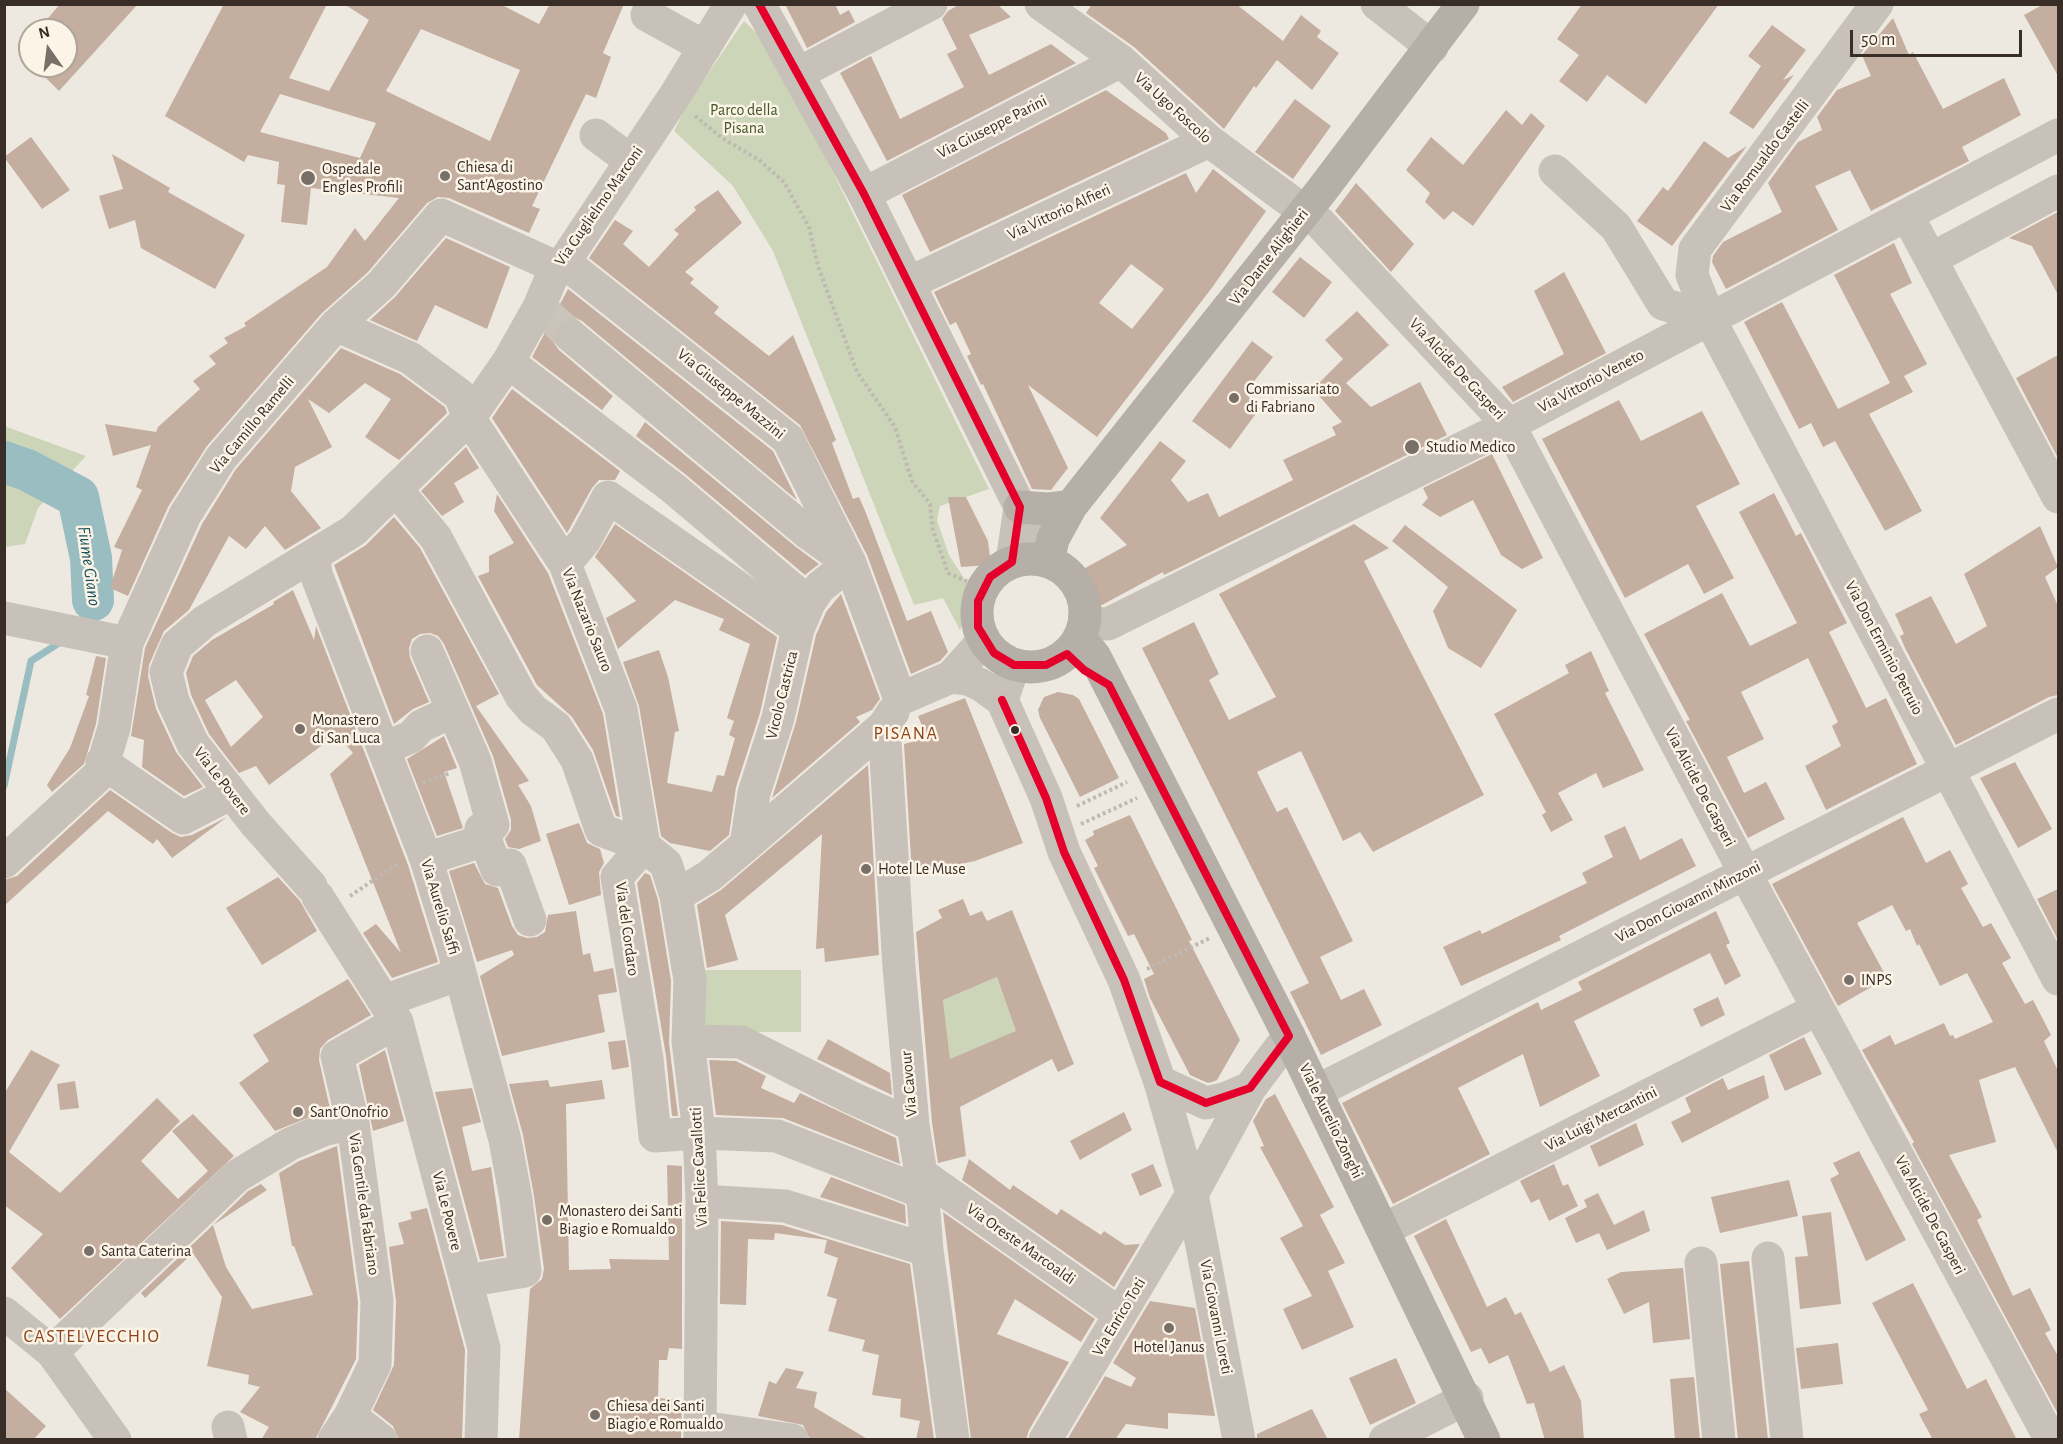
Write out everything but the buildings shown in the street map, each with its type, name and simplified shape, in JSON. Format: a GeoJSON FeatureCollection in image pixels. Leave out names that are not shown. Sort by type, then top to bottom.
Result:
{"type":"FeatureCollection","features":[{"type":"Feature","properties":{"kind":"main road","name":"Via Dante Alighieri"},"geometry":{"type":"LineString","coordinates":[[1041,563],[1071,506],[1304,212],[1463,4]]}},
{"type":"Feature","properties":{"kind":"main road"},"geometry":{"type":"LineString","coordinates":[[1020,507],[1047,509],[1071,506]]}},
{"type":"Feature","properties":{"kind":"main road"},"geometry":{"type":"LineString","coordinates":[[1041,563],[1073,578],[1083,596],[1077,638],[1046,665],[1014,665],[994,653],[984,640],[976,614],[982,588],[990,577],[1041,563]]}},
{"type":"Feature","properties":{"kind":"main road","name":"Viale Aurelio Zonghi"},"geometry":{"type":"LineString","coordinates":[[1077,638],[1071,660],[1109,685],[1317,1090],[1467,1398],[1484,1440]]}},
{"type":"Feature","properties":{"kind":"street","name":"Via Guglielmo Marconi"},"geometry":{"type":"LineString","coordinates":[[314,556],[353,531],[469,418],[543,311],[560,264],[674,97],[731,4]]}},
{"type":"Feature","properties":{"kind":"street"},"geometry":{"type":"LineString","coordinates":[[759,4],[864,194],[1020,507],[1032,522],[1041,563]]}},
{"type":"Feature","properties":{"kind":"street"},"geometry":{"type":"LineString","coordinates":[[797,74],[931,4]]}},
{"type":"Feature","properties":{"kind":"street","name":"Via Ugo Foscolo"},"geometry":{"type":"LineString","coordinates":[[1041,4],[1121,61],[1209,141],[1304,212]]}},
{"type":"Feature","properties":{"kind":"street"},"geometry":{"type":"LineString","coordinates":[[1377,4],[1432,47]]}},
{"type":"Feature","properties":{"kind":"street","name":"Via Romualdo Castelli"},"geometry":{"type":"LineString","coordinates":[[1710,318],[1692,274],[1695,249],[1877,4]]}},
{"type":"Feature","properties":{"kind":"street"},"geometry":{"type":"LineString","coordinates":[[647,15],[705,47]]}},
{"type":"Feature","properties":{"kind":"street","name":"Via Giuseppe Parini"},"geometry":{"type":"LineString","coordinates":[[864,194],[1121,61]]}},
{"type":"Feature","properties":{"kind":"street"},"geometry":{"type":"LineString","coordinates":[[596,135],[631,161]]}},
{"type":"Feature","properties":{"kind":"street","name":"Via Vittorio Veneto"},"geometry":{"type":"LineString","coordinates":[[1077,638],[1509,425],[2058,135]]}},
{"type":"Feature","properties":{"kind":"street","name":"Via Vittorio Alfieri"},"geometry":{"type":"LineString","coordinates":[[909,283],[1209,141]]}},
{"type":"Feature","properties":{"kind":"street"},"geometry":{"type":"LineString","coordinates":[[1555,171],[1616,227],[1663,304],[1710,318]]}},
{"type":"Feature","properties":{"kind":"street"},"geometry":{"type":"LineString","coordinates":[[1931,259],[2058,191]]}},
{"type":"Feature","properties":{"kind":"street","name":"Via Alcide De Gasperi"},"geometry":{"type":"LineString","coordinates":[[1304,212],[1329,231],[1509,425],[1745,873],[2052,1440]]}},
{"type":"Feature","properties":{"kind":"street","name":"Via Camillo Ramelli"},"geometry":{"type":"LineString","coordinates":[[4,862],[100,774],[114,728],[127,643],[185,514],[221,458],[336,325],[381,285],[441,215],[560,264]]}},
{"type":"Feature","properties":{"kind":"street"},"geometry":{"type":"LineString","coordinates":[[1907,215],[2058,497]]}},
{"type":"Feature","properties":{"kind":"street","name":"Via Giuseppe Mazzini"},"geometry":{"type":"LineString","coordinates":[[560,264],[788,439],[850,563],[892,713]]}},
{"type":"Feature","properties":{"kind":"street","name":"Via Don Erminio Petruio"},"geometry":{"type":"LineString","coordinates":[[1710,318],[2058,979]]}},
{"type":"Feature","properties":{"kind":"street","name":"Via Nazario Sauro"},"geometry":{"type":"LineString","coordinates":[[336,325],[410,358],[460,394],[469,418],[565,564],[621,709],[644,846]]}},
{"type":"Feature","properties":{"kind":"street"},"geometry":{"type":"LineString","coordinates":[[571,336],[808,533],[850,563]]}},
{"type":"Feature","properties":{"kind":"street"},"geometry":{"type":"LineString","coordinates":[[508,362],[681,495],[801,623]]}},
{"type":"Feature","properties":{"kind":"street"},"geometry":{"type":"LineString","coordinates":[[565,564],[641,465]]}},
{"type":"Feature","properties":{"kind":"street"},"geometry":{"type":"LineString","coordinates":[[396,489],[436,538],[522,696],[533,710],[556,727],[577,760],[601,830],[644,846]]}},
{"type":"Feature","properties":{"kind":"street"},"geometry":{"type":"LineString","coordinates":[[613,501],[801,623]]}},
{"type":"Feature","properties":{"kind":"street","name":"Via Aurelio Saffi"},"geometry":{"type":"LineString","coordinates":[[314,556],[316,574],[424,854],[460,974],[505,1140],[516,1199],[525,1271],[466,1281]]}},
{"type":"Feature","properties":{"kind":"street","name":"Via Le Povere"},"geometry":{"type":"LineString","coordinates":[[314,556],[205,621],[177,645],[166,672],[173,701],[193,744],[319,898],[390,1012],[484,1348],[481,1440]]}},
{"type":"Feature","properties":{"kind":"street","name":"Vicolo Castrica"},"geometry":{"type":"LineString","coordinates":[[746,845],[754,793],[778,718],[801,623],[820,587],[850,563]]}},
{"type":"Feature","properties":{"kind":"street"},"geometry":{"type":"LineString","coordinates":[[9,619],[127,643]]}},
{"type":"Feature","properties":{"kind":"street"},"geometry":{"type":"LineString","coordinates":[[676,896],[709,876],[746,845],[892,713],[951,677],[984,640]]}},
{"type":"Feature","properties":{"kind":"street"},"geometry":{"type":"LineString","coordinates":[[427,651],[476,765],[494,825],[481,829],[485,840],[497,870],[510,865],[530,920]]}},
{"type":"Feature","properties":{"kind":"street"},"geometry":{"type":"LineString","coordinates":[[1002,700],[1014,665]]}},
{"type":"Feature","properties":{"kind":"street"},"geometry":{"type":"LineString","coordinates":[[951,677],[968,679],[1002,700],[1124,980],[1160,1082],[1206,1103],[1250,1088],[1289,1036]]}},
{"type":"Feature","properties":{"kind":"street"},"geometry":{"type":"LineString","coordinates":[[384,748],[411,737],[422,726],[453,711]]}},
{"type":"Feature","properties":{"kind":"street","name":"Via Cavour"},"geometry":{"type":"LineString","coordinates":[[892,713],[899,967],[927,1250],[954,1440]]}},
{"type":"Feature","properties":{"kind":"street","name":"Via Don Giovanni Minzoni"},"geometry":{"type":"LineString","coordinates":[[1317,1090],[2058,714]]}},
{"type":"Feature","properties":{"kind":"street"},"geometry":{"type":"LineString","coordinates":[[102,762],[183,818],[231,793]]}},
{"type":"Feature","properties":{"kind":"street"},"geometry":{"type":"LineString","coordinates":[[424,854],[485,840]]}},
{"type":"Feature","properties":{"kind":"street","name":"Via Felice Cavallotti"},"geometry":{"type":"LineString","coordinates":[[644,846],[666,864],[676,896],[690,980],[688,1041],[699,1133],[702,1201],[701,1433]]}},
{"type":"Feature","properties":{"kind":"street","name":"Via del Cordaro"},"geometry":{"type":"LineString","coordinates":[[644,846],[617,877],[647,1059],[655,1136],[699,1133]]}},
{"type":"Feature","properties":{"kind":"street"},"geometry":{"type":"LineString","coordinates":[[390,1012],[460,974]]}},
{"type":"Feature","properties":{"kind":"street","name":"Via Luigi Mercantini"},"geometry":{"type":"LineString","coordinates":[[1385,1229],[1818,1009]]}},
{"type":"Feature","properties":{"kind":"street","name":"Via Gentile da Fabriano"},"geometry":{"type":"LineString","coordinates":[[381,1440],[342,1428],[375,1364],[377,1301],[353,1124],[337,1056],[390,1012]]}},
{"type":"Feature","properties":{"kind":"street"},"geometry":{"type":"LineString","coordinates":[[688,1041],[741,1042],[850,1097],[913,1125]]}},
{"type":"Feature","properties":{"kind":"street","name":"Via Giovanni Loreti"},"geometry":{"type":"LineString","coordinates":[[1160,1082],[1192,1194],[1239,1440]]}},
{"type":"Feature","properties":{"kind":"street","name":"Via Enrico Toti"},"geometry":{"type":"LineString","coordinates":[[1045,1440],[1192,1194],[1250,1088]]}},
{"type":"Feature","properties":{"kind":"street"},"geometry":{"type":"LineString","coordinates":[[52,1352],[237,1176],[290,1144],[323,1130],[353,1124]]}},
{"type":"Feature","properties":{"kind":"street","name":"Via Oreste Marcoaldi"},"geometry":{"type":"LineString","coordinates":[[699,1133],[777,1136],[922,1183],[1120,1314]]}},
{"type":"Feature","properties":{"kind":"street"},"geometry":{"type":"LineString","coordinates":[[702,1201],[785,1206],[927,1250]]}},
{"type":"Feature","properties":{"kind":"street"},"geometry":{"type":"LineString","coordinates":[[1768,1258],[1787,1440]]}},
{"type":"Feature","properties":{"kind":"street"},"geometry":{"type":"LineString","coordinates":[[1701,1263],[1719,1440]]}},
{"type":"Feature","properties":{"kind":"street"},"geometry":{"type":"LineString","coordinates":[[5,1314],[52,1352],[115,1440]]}},
{"type":"Feature","properties":{"kind":"street"},"geometry":{"type":"LineString","coordinates":[[1385,1440],[1467,1398]]}},
{"type":"Feature","properties":{"kind":"street"},"geometry":{"type":"LineString","coordinates":[[701,1433],[792,1440]]}},
{"type":"Feature","properties":{"kind":"path"},"geometry":{"type":"LineString","coordinates":[[674,97],[722,138],[759,160],[784,182],[809,227],[818,266],[857,372],[895,427],[912,481],[930,504],[933,531],[948,573],[982,588]]}},
{"type":"Feature","properties":{"kind":"path"},"geometry":{"type":"LineString","coordinates":[[400,791],[476,765]]}},
{"type":"Feature","properties":{"kind":"path"},"geometry":{"type":"LineString","coordinates":[[1056,826],[1157,778]]}},
{"type":"Feature","properties":{"kind":"path"},"geometry":{"type":"LineString","coordinates":[[1056,826],[1157,778]]}},
{"type":"Feature","properties":{"kind":"path"},"geometry":{"type":"LineString","coordinates":[[319,898],[424,854]]}},
{"type":"Feature","properties":{"kind":"path"},"geometry":{"type":"LineString","coordinates":[[1124,980],[1233,927]]}},
{"type":"Feature","properties":{"kind":"green space","name":"Parco della Pisana"},"geometry":{"type":"Polygon","coordinates":[[[744,21],[771,47],[989,489],[940,506],[937,520],[949,555],[973,592],[960,630],[943,598],[914,605],[773,251],[733,186],[674,131],[689,101],[744,21]]]}},
{"type":"Feature","properties":{"kind":"green space"},"geometry":{"type":"Polygon","coordinates":[[[4,426],[86,456],[38,508],[25,544],[5,547],[4,426]]]}},
{"type":"Feature","properties":{"kind":"green space"},"geometry":{"type":"Polygon","coordinates":[[[700,970],[801,970],[801,1032],[701,1032],[700,970]]]}},
{"type":"Feature","properties":{"kind":"green space"},"geometry":{"type":"Polygon","coordinates":[[[997,977],[1018,1036],[951,1068],[943,1000],[997,977]]]}},
{"type":"Feature","properties":{"kind":"waterway","name":"Fiume Giano"},"geometry":{"type":"LineString","coordinates":[[4,462],[27,470],[78,497],[91,558],[93,600]]}},
{"type":"Feature","properties":{"kind":"waterway","name":"Fiume Giano"},"geometry":{"type":"LineString","coordinates":[[86,625],[96,618],[93,600]]}},
{"type":"Feature","properties":{"kind":"waterway","name":"Fiume Giano"},"geometry":{"type":"LineString","coordinates":[[4,786],[31,661],[62,641]]}},
{"type":"Feature","properties":{"kind":"tunnel"},"geometry":{"type":"LineString","coordinates":[[547,314],[571,336]]}},
{"type":"Feature","properties":{"kind":"transit line"},"geometry":{"type":"LineString","coordinates":[[759,4],[864,194],[1020,507],[1012,562],[990,577],[978,601],[978,627],[994,653],[1014,665],[1046,665],[1067,654],[1084,670],[1109,685],[1289,1036],[1250,1088],[1206,1103],[1160,1082],[1124,980],[1064,852],[1046,798],[1002,700]]}},
{"type":"Feature","properties":{"kind":"place","name":"Chiesa di Sant'Agostino"},"geometry":{"type":"Point","coordinates":[445,176]}},
{"type":"Feature","properties":{"kind":"place","name":"Ospedale Engles Profili"},"geometry":{"type":"Point","coordinates":[308,178]}},
{"type":"Feature","properties":{"kind":"place","name":"Commissariato di Fabriano"},"geometry":{"type":"Point","coordinates":[1234,398]}},
{"type":"Feature","properties":{"kind":"place","name":"Studio Medico"},"geometry":{"type":"Point","coordinates":[1412,447]}},
{"type":"Feature","properties":{"kind":"place","name":"Monastero di San Luca"},"geometry":{"type":"Point","coordinates":[300,729]}},
{"type":"Feature","properties":{"kind":"place","name":"Hotel Le Muse"},"geometry":{"type":"Point","coordinates":[866,869]}},
{"type":"Feature","properties":{"kind":"place","name":"INPS"},"geometry":{"type":"Point","coordinates":[1849,980]}},
{"type":"Feature","properties":{"kind":"place","name":"Sant'Onofrio"},"geometry":{"type":"Point","coordinates":[298,1112]}},
{"type":"Feature","properties":{"kind":"place","name":"Monastero dei Santi Biagio e Romualdo"},"geometry":{"type":"Point","coordinates":[547,1220]}},
{"type":"Feature","properties":{"kind":"place","name":"Santa Caterina"},"geometry":{"type":"Point","coordinates":[89,1251]}},
{"type":"Feature","properties":{"kind":"place","name":"Hotel Janus"},"geometry":{"type":"Point","coordinates":[1169,1328]}},
{"type":"Feature","properties":{"kind":"place","name":"Chiesa dei Santi Biagio e Romualdo"},"geometry":{"type":"Point","coordinates":[595,1415]}},
{"type":"Feature","properties":{"kind":"district","name":"PISANA"},"geometry":{"type":"Point","coordinates":[906,734]}},
{"type":"Feature","properties":{"kind":"district","name":"CASTELVECCHIO"},"geometry":{"type":"Point","coordinates":[92,1337]}}]}
